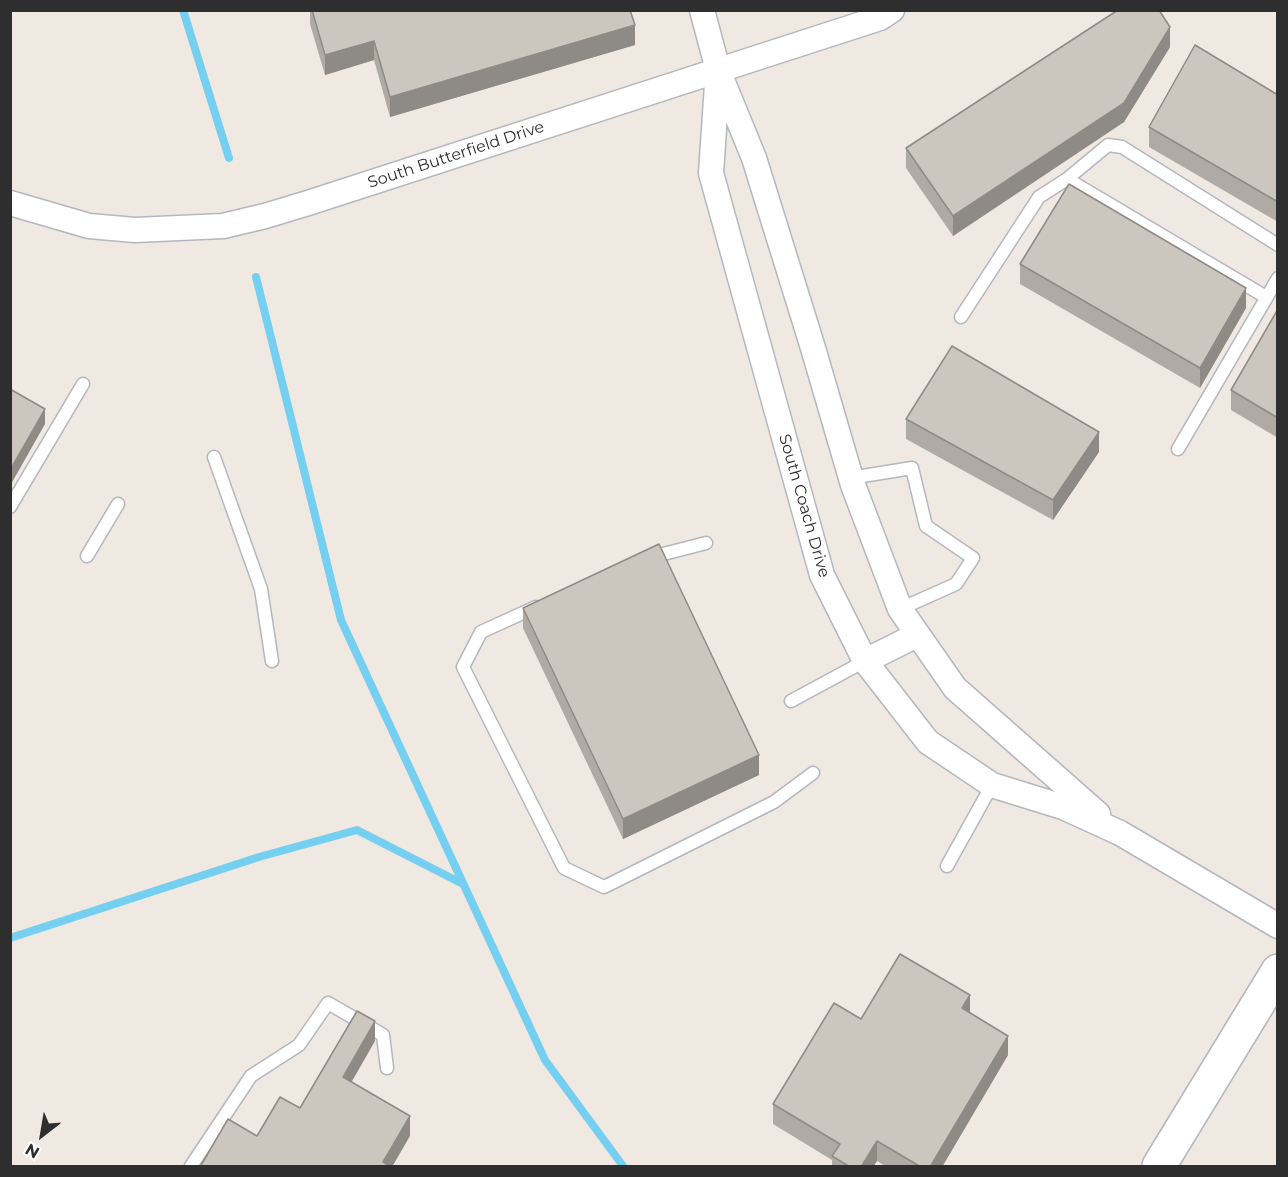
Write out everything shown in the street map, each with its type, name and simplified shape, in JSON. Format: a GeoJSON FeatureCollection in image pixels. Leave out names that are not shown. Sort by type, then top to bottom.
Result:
{"type":"FeatureCollection","features":[{"type":"Feature","properties":{"kind":"main road"},"geometry":{"type":"LineString","coordinates":[[1159,1167],[1278,971]]}},
{"type":"Feature","properties":{"kind":"street","name":"South Coach Drive"},"geometry":{"type":"LineString","coordinates":[[702,10],[718,70],[754,158],[813,348],[850,478],[900,609],[955,688],[1120,833]]}},
{"type":"Feature","properties":{"kind":"street","name":"South Butterfield Drive"},"geometry":{"type":"LineString","coordinates":[[10,203],[89,226],[135,230],[223,226],[308,203],[880,18],[892,10]]}},
{"type":"Feature","properties":{"kind":"street","name":"South Coach Drive"},"geometry":{"type":"LineString","coordinates":[[718,70],[711,173],[822,575],[865,661],[928,742],[992,785],[1063,807],[1120,833],[1278,926]]}},
{"type":"Feature","properties":{"kind":"street"},"geometry":{"type":"LineString","coordinates":[[865,661],[917,635]]}},
{"type":"Feature","properties":{"kind":"lane"},"geometry":{"type":"LineString","coordinates":[[961,317],[1039,197],[1067,179],[1108,145],[1122,147],[1278,245]]}},
{"type":"Feature","properties":{"kind":"lane"},"geometry":{"type":"LineString","coordinates":[[1067,179],[1266,297]]}},
{"type":"Feature","properties":{"kind":"lane"},"geometry":{"type":"LineString","coordinates":[[1178,449],[1278,278]]}},
{"type":"Feature","properties":{"kind":"lane"},"geometry":{"type":"LineString","coordinates":[[10,507],[84,384]]}},
{"type":"Feature","properties":{"kind":"lane"},"geometry":{"type":"LineString","coordinates":[[214,457],[261,590],[272,661]]}},
{"type":"Feature","properties":{"kind":"lane"},"geometry":{"type":"LineString","coordinates":[[850,478],[912,468],[926,526],[973,558],[956,584],[900,609]]}},
{"type":"Feature","properties":{"kind":"lane"},"geometry":{"type":"LineString","coordinates":[[87,556],[118,504]]}},
{"type":"Feature","properties":{"kind":"lane"},"geometry":{"type":"LineString","coordinates":[[633,563],[644,558],[706,543]]}},
{"type":"Feature","properties":{"kind":"lane"},"geometry":{"type":"LineString","coordinates":[[546,603],[481,632],[463,667],[564,868],[604,887],[774,802],[813,773]]}},
{"type":"Feature","properties":{"kind":"lane"},"geometry":{"type":"LineString","coordinates":[[791,701],[865,661]]}},
{"type":"Feature","properties":{"kind":"lane"},"geometry":{"type":"LineString","coordinates":[[947,866],[992,785]]}},
{"type":"Feature","properties":{"kind":"lane"},"geometry":{"type":"LineString","coordinates":[[190,1167],[251,1076],[299,1045],[328,1003],[383,1035],[387,1068]]}},
{"type":"Feature","properties":{"kind":"building"},"geometry":{"type":"Polygon","coordinates":[[[312,10],[630,10],[635,25],[390,97],[374,41],[325,55],[312,10]]]}},
{"type":"Feature","properties":{"kind":"building"},"geometry":{"type":"Polygon","coordinates":[[[1118,10],[1159,10],[1170,27],[1124,103],[953,216],[906,148],[1118,10]]]}},
{"type":"Feature","properties":{"kind":"building"},"geometry":{"type":"Polygon","coordinates":[[[1195,45],[1278,95],[1278,202],[1149,127],[1195,45]]]}},
{"type":"Feature","properties":{"kind":"building"},"geometry":{"type":"Polygon","coordinates":[[[1069,184],[1246,288],[1200,368],[1020,264],[1069,184]]]}},
{"type":"Feature","properties":{"kind":"building"},"geometry":{"type":"Polygon","coordinates":[[[1278,309],[1278,418],[1231,390],[1278,309]]]}},
{"type":"Feature","properties":{"kind":"building"},"geometry":{"type":"Polygon","coordinates":[[[952,346],[1099,432],[1053,500],[906,419],[952,346]]]}},
{"type":"Feature","properties":{"kind":"building"},"geometry":{"type":"Polygon","coordinates":[[[10,389],[45,409],[10,470],[10,389]]]}},
{"type":"Feature","properties":{"kind":"building"},"geometry":{"type":"Polygon","coordinates":[[[659,544],[759,755],[623,819],[523,608],[659,544]]]}},
{"type":"Feature","properties":{"kind":"building"},"geometry":{"type":"Polygon","coordinates":[[[900,954],[970,995],[962,1008],[1008,1036],[930,1167],[921,1167],[877,1141],[861,1167],[850,1167],[832,1156],[840,1144],[773,1104],[834,1003],[861,1019],[900,954]]]}},
{"type":"Feature","properties":{"kind":"building"},"geometry":{"type":"Polygon","coordinates":[[[357,1011],[375,1021],[343,1077],[410,1116],[383,1162],[390,1167],[200,1167],[228,1119],[257,1136],[280,1097],[300,1108],[357,1011]]]}},
{"type":"Feature","properties":{"kind":"waterway"},"geometry":{"type":"LineString","coordinates":[[183,10],[229,158]]}},
{"type":"Feature","properties":{"kind":"waterway"},"geometry":{"type":"LineString","coordinates":[[256,277],[341,620],[545,1060],[623,1166]]}},
{"type":"Feature","properties":{"kind":"waterway"},"geometry":{"type":"LineString","coordinates":[[10,938],[259,857],[357,830],[463,884]]}}]}
